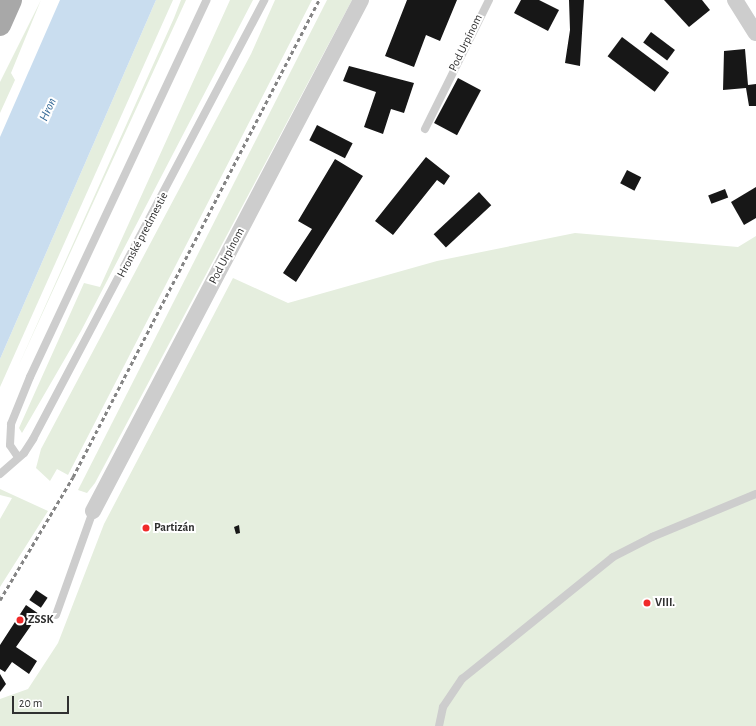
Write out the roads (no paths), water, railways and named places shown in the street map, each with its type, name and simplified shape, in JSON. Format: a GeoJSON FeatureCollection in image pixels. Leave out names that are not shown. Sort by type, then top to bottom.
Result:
{"type":"FeatureCollection","features":[{"type":"Feature","properties":{"kind":"main road"},"geometry":{"type":"LineString","coordinates":[[0,25],[11,0]]}},
{"type":"Feature","properties":{"kind":"street","name":"Pod Urpínom"},"geometry":{"type":"LineString","coordinates":[[93,511],[361,0]]}},
{"type":"Feature","properties":{"kind":"street"},"geometry":{"type":"LineString","coordinates":[[744,7],[756,33]]}},
{"type":"Feature","properties":{"kind":"lane"},"geometry":{"type":"LineString","coordinates":[[15,460],[10,445],[11,424],[27,384],[207,0]]}},
{"type":"Feature","properties":{"kind":"lane","name":"Hronské predmestie"},"geometry":{"type":"LineString","coordinates":[[0,474],[15,460],[33,439],[84,345],[264,0]]}},
{"type":"Feature","properties":{"kind":"lane","name":"Pod Urpínom"},"geometry":{"type":"LineString","coordinates":[[425,130],[489,0]]}},
{"type":"Feature","properties":{"kind":"lane"},"geometry":{"type":"LineString","coordinates":[[439,726],[443,707],[462,678],[613,557],[652,537],[756,494]]}},
{"type":"Feature","properties":{"kind":"lane"},"geometry":{"type":"LineString","coordinates":[[56,615],[93,511]]}},
{"type":"Feature","properties":{"kind":"water","name":"Hron"},"geometry":{"type":"Polygon","coordinates":[[[60,0],[156,0],[0,359],[0,137],[60,0]]]}},
{"type":"Feature","properties":{"kind":"railway"},"geometry":{"type":"LineString","coordinates":[[0,600],[73,477],[319,0]]}},
{"type":"Feature","properties":{"kind":"place","name":"Partizán"},"geometry":{"type":"Point","coordinates":[146,528]}},
{"type":"Feature","properties":{"kind":"place","name":"VIII."},"geometry":{"type":"Point","coordinates":[647,603]}},
{"type":"Feature","properties":{"kind":"place","name":"ZSSK"},"geometry":{"type":"Point","coordinates":[20,620]}}]}
